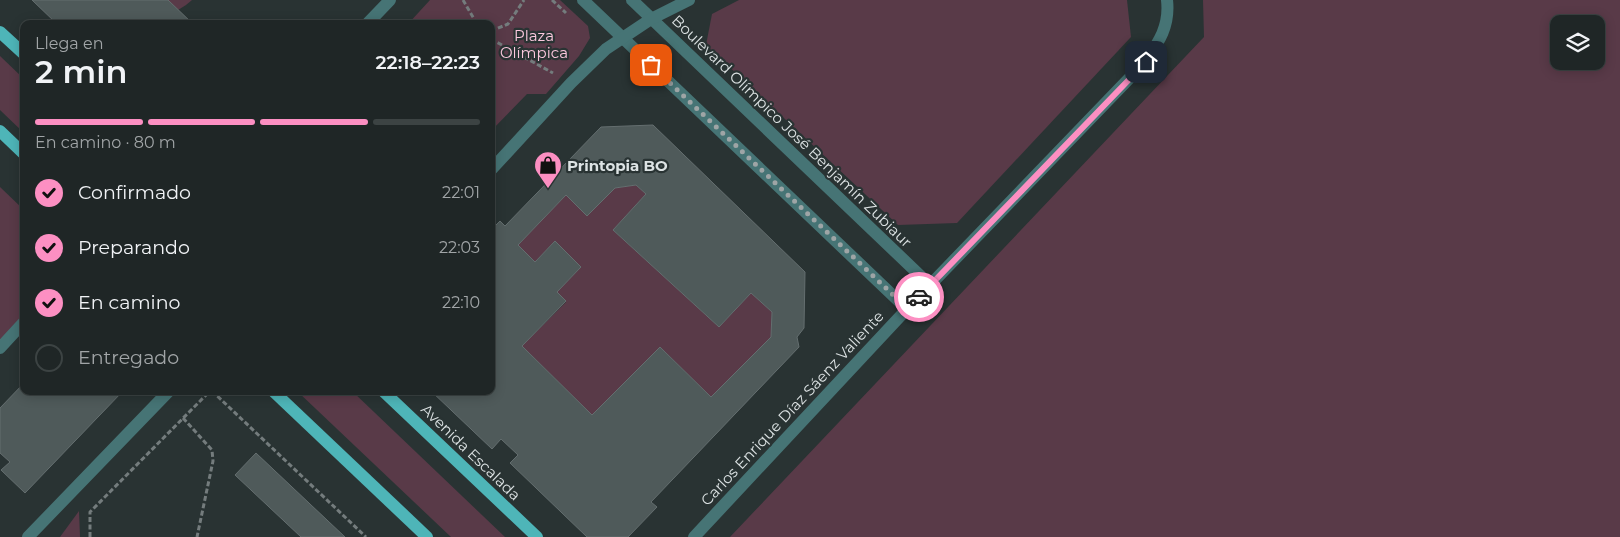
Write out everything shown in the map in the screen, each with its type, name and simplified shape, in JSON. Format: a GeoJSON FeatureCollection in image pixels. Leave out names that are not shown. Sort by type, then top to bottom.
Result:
{"type":"FeatureCollection","features":[{"type":"Feature","properties":{"kind":"main road"},"geometry":{"type":"LineString","coordinates":[[0,32],[20,50]]}},
{"type":"Feature","properties":{"kind":"main road"},"geometry":{"type":"LineString","coordinates":[[0,131],[20,150]]}},
{"type":"Feature","properties":{"kind":"main road"},"geometry":{"type":"LineString","coordinates":[[277,395],[426,537]]}},
{"type":"Feature","properties":{"kind":"main road","name":"Avenida Escalada"},"geometry":{"type":"LineString","coordinates":[[387,395],[537,537]]}},
{"type":"Feature","properties":{"kind":"street"},"geometry":{"type":"LineString","coordinates":[[371,20],[390,0]]}},
{"type":"Feature","properties":{"kind":"street"},"geometry":{"type":"LineString","coordinates":[[583,0],[908,309]]}},
{"type":"Feature","properties":{"kind":"street","name":"Boulevard Olímpico José Benjamín Zubiaur"},"geometry":{"type":"LineString","coordinates":[[632,0],[930,285]]}},
{"type":"Feature","properties":{"kind":"street"},"geometry":{"type":"LineString","coordinates":[[495,166],[606,49],[651,19],[689,0]]}},
{"type":"Feature","properties":{"kind":"street","name":"Carlos Enrique Díaz Sáenz Valiente"},"geometry":{"type":"LineString","coordinates":[[694,537],[930,285],[1146,62],[1162,38],[1168,5]]}},
{"type":"Feature","properties":{"kind":"street"},"geometry":{"type":"LineString","coordinates":[[0,348],[20,326]]}},
{"type":"Feature","properties":{"kind":"street"},"geometry":{"type":"LineString","coordinates":[[28,537],[165,395]]}},
{"type":"Feature","properties":{"kind":"path"},"geometry":{"type":"LineString","coordinates":[[463,0],[475,20]]}},
{"type":"Feature","properties":{"kind":"path"},"geometry":{"type":"LineString","coordinates":[[495,29],[508,24],[524,0]]}},
{"type":"Feature","properties":{"kind":"path"},"geometry":{"type":"LineString","coordinates":[[495,41],[572,83]]}},
{"type":"Feature","properties":{"kind":"path"},"geometry":{"type":"LineString","coordinates":[[90,537],[90,512],[207,395]]}},
{"type":"Feature","properties":{"kind":"path"},"geometry":{"type":"LineString","coordinates":[[215,395],[366,537]]}},
{"type":"Feature","properties":{"kind":"path"},"geometry":{"type":"LineString","coordinates":[[182,418],[212,450],[213,461],[197,537]]}},
{"type":"Feature","properties":{"kind":"green space"},"geometry":{"type":"Polygon","coordinates":[[[168,0],[192,0],[178,10],[168,0]]]}},
{"type":"Feature","properties":{"kind":"green space","name":"Plaza Olímpica"},"geometry":{"type":"Polygon","coordinates":[[[430,0],[560,0],[588,26],[590,38],[579,56],[546,94],[527,94],[495,127],[495,20],[412,20],[430,0]]]}},
{"type":"Feature","properties":{"kind":"green space"},"geometry":{"type":"Polygon","coordinates":[[[739,0],[1127,0],[1131,37],[957,223],[898,225],[706,45],[712,14],[739,0]]]}},
{"type":"Feature","properties":{"kind":"green space"},"geometry":{"type":"Polygon","coordinates":[[[1203,0],[1620,0],[1620,537],[730,537],[1204,37],[1203,0]]]}},
{"type":"Feature","properties":{"kind":"green space"},"geometry":{"type":"Polygon","coordinates":[[[0,56],[20,75],[20,129],[0,110],[0,56]]]}},
{"type":"Feature","properties":{"kind":"green space"},"geometry":{"type":"Polygon","coordinates":[[[636,185],[646,194],[613,230],[719,327],[751,293],[772,312],[771,337],[711,397],[660,347],[592,415],[522,346],[566,302],[557,292],[581,267],[555,241],[535,262],[518,245],[566,195],[587,216],[615,188],[636,185]]]}},
{"type":"Feature","properties":{"kind":"green space"},"geometry":{"type":"Polygon","coordinates":[[[0,187],[20,206],[20,319],[0,341],[0,187]]]}},
{"type":"Feature","properties":{"kind":"green space"},"geometry":{"type":"Polygon","coordinates":[[[301,395],[356,395],[505,537],[451,537],[301,395]]]}},
{"type":"Feature","properties":{"kind":"green space"},"geometry":{"type":"Polygon","coordinates":[[[79,511],[80,537],[60,537],[79,511]]]}},
{"type":"Feature","properties":{"kind":"building"},"geometry":{"type":"Polygon","coordinates":[[[32,0],[168,0],[189,20],[53,20],[32,0]]]}},
{"type":"Feature","properties":{"kind":"building"},"geometry":{"type":"Polygon","coordinates":[[[653,125],[805,272],[804,328],[797,337],[799,347],[651,502],[657,507],[628,537],[587,537],[510,463],[518,455],[501,439],[492,449],[435,395],[495,395],[495,226],[500,221],[505,226],[601,127],[653,125]],[[636,185],[615,188],[587,216],[566,195],[518,245],[535,262],[555,241],[581,267],[557,292],[566,301],[522,346],[592,415],[660,347],[711,397],[771,337],[772,312],[751,293],[719,327],[613,230],[646,194],[636,185]]]}},
{"type":"Feature","properties":{"kind":"building"},"geometry":{"type":"Polygon","coordinates":[[[20,387],[20,395],[119,395],[25,493],[1,470],[10,462],[0,453],[0,408],[20,387]]]}},
{"type":"Feature","properties":{"kind":"building"},"geometry":{"type":"Polygon","coordinates":[[[256,453],[345,537],[301,537],[235,475],[256,453]]]}},
{"type":"Feature","properties":{"kind":"way so far"},"geometry":{"type":"LineString","coordinates":[[651,65],[908,309],[919,297]]}},
{"type":"Feature","properties":{"kind":"place","name":"Printopia BO"},"geometry":{"type":"Point","coordinates":[548,189]}},
{"type":"Feature","properties":{"kind":"route"},"geometry":{"type":"LineString","coordinates":[[919,297],[1146,62]]}}]}
